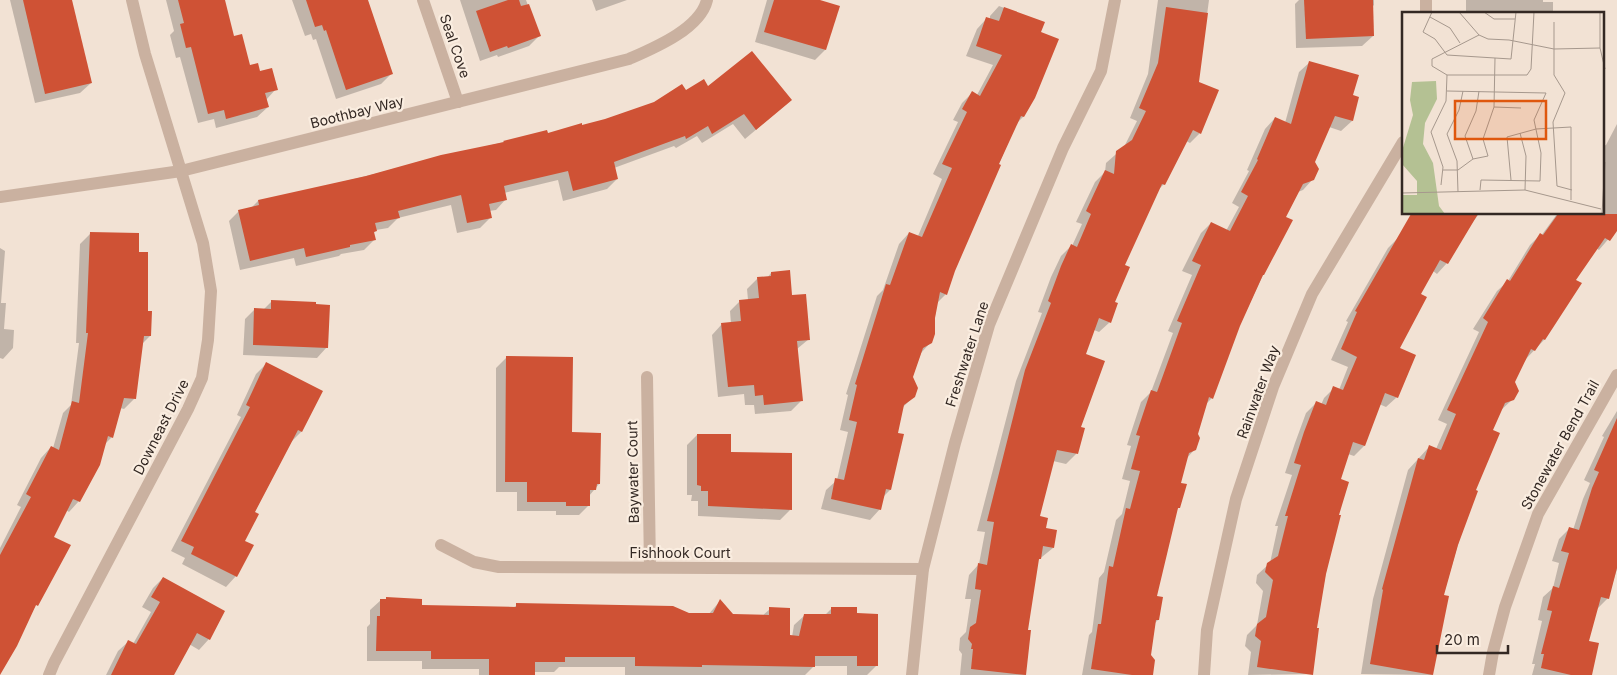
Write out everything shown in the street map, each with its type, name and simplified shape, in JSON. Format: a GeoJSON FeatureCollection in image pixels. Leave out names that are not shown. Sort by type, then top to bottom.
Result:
{"type":"FeatureCollection","features":[{"type":"Feature","properties":{"kind":"street","name":"Downeast Drive"},"geometry":{"type":"LineString","coordinates":[[49,675],[188,409],[202,378],[208,340],[211,291],[203,243],[145,54],[132,0]]}},
{"type":"Feature","properties":{"kind":"street","name":"Seal Cove"},"geometry":{"type":"LineString","coordinates":[[423,0],[458,102]]}},
{"type":"Feature","properties":{"kind":"street","name":"Freshwater Lane"},"geometry":{"type":"LineString","coordinates":[[912,675],[923,569],[955,443],[989,325],[1064,148],[1101,71],[1115,0]]}},
{"type":"Feature","properties":{"kind":"street","name":"Boothbay Way"},"geometry":{"type":"LineString","coordinates":[[0,198],[181,171],[628,59],[664,43],[690,25],[706,5]]}},
{"type":"Feature","properties":{"kind":"street","name":"Rainwater Way"},"geometry":{"type":"LineString","coordinates":[[1204,675],[1207,630],[1236,499],[1273,387],[1312,294],[1402,144]]}},
{"type":"Feature","properties":{"kind":"street","name":"Stonewater Bend Trail"},"geometry":{"type":"LineString","coordinates":[[1489,675],[1505,607],[1538,514],[1617,375]]}},
{"type":"Feature","properties":{"kind":"street","name":"Baywater Court"},"geometry":{"type":"LineString","coordinates":[[647,377],[650,567]]}},
{"type":"Feature","properties":{"kind":"street","name":"Fishhook Court"},"geometry":{"type":"LineString","coordinates":[[441,545],[474,562],[499,567],[923,569]]}},
{"type":"Feature","properties":{"kind":"building"},"geometry":{"type":"Polygon","coordinates":[[[23,0],[72,0],[92,83],[45,94],[23,0]]]}},
{"type":"Feature","properties":{"kind":"building"},"geometry":{"type":"Polygon","coordinates":[[[178,0],[225,0],[234,36],[242,34],[250,65],[258,63],[260,71],[272,68],[278,90],[265,93],[269,107],[226,119],[224,110],[208,114],[191,47],[186,48],[180,24],[184,23],[178,0]]]}},
{"type":"Feature","properties":{"kind":"building"},"geometry":{"type":"Polygon","coordinates":[[[306,0],[368,0],[393,74],[346,90],[326,30],[324,31],[322,25],[315,27],[306,0]]]}},
{"type":"Feature","properties":{"kind":"building"},"geometry":{"type":"Polygon","coordinates":[[[508,0],[519,0],[521,6],[529,4],[541,36],[508,48],[507,46],[490,52],[476,11],[508,0]]]}},
{"type":"Feature","properties":{"kind":"building"},"geometry":{"type":"Polygon","coordinates":[[[774,0],[820,0],[840,6],[826,50],[764,32],[774,0]]]}},
{"type":"Feature","properties":{"kind":"building"},"geometry":{"type":"Polygon","coordinates":[[[1304,0],[1373,0],[1374,36],[1306,39],[1304,0]]]}},
{"type":"Feature","properties":{"kind":"building"},"geometry":{"type":"Polygon","coordinates":[[[1004,7],[1045,22],[1041,32],[1059,39],[1035,98],[1024,117],[1021,116],[999,164],[1001,165],[955,271],[947,295],[940,292],[935,318],[935,334],[932,343],[923,348],[913,377],[918,388],[915,397],[904,405],[898,433],[904,434],[891,490],[886,489],[881,510],[831,499],[835,478],[844,480],[857,422],[849,420],[857,385],[855,384],[886,284],[890,285],[909,232],[922,237],[952,168],[942,164],[967,112],[962,109],[972,91],[980,96],[1002,55],[976,46],[986,17],[999,21],[1004,7]]]}},
{"type":"Feature","properties":{"kind":"building"},"geometry":{"type":"Polygon","coordinates":[[[1166,7],[1208,13],[1199,82],[1219,90],[1201,134],[1193,130],[1165,185],[1162,184],[1125,265],[1130,267],[1115,302],[1118,303],[1111,323],[1099,318],[1086,354],[1105,361],[1081,427],[1085,428],[1078,454],[1057,450],[1040,516],[1048,518],[1046,528],[1057,530],[1054,548],[1043,546],[1041,559],[1039,559],[1028,630],[1031,630],[1026,675],[971,669],[973,649],[971,649],[972,644],[968,639],[970,627],[976,623],[981,590],[975,589],[978,563],[987,565],[994,522],[987,521],[1025,370],[1051,303],[1048,301],[1061,266],[1071,244],[1077,247],[1091,214],[1086,211],[1105,170],[1114,174],[1116,151],[1132,140],[1146,111],[1139,108],[1158,63],[1166,7]]]}},
{"type":"Feature","properties":{"kind":"building"},"geometry":{"type":"Polygon","coordinates":[[[752,51],[792,100],[756,130],[744,114],[712,134],[708,126],[686,139],[685,136],[614,162],[618,179],[573,191],[568,171],[504,186],[507,200],[489,204],[492,218],[467,223],[461,195],[398,211],[400,218],[375,223],[377,231],[374,232],[376,240],[306,257],[304,248],[250,261],[238,210],[259,205],[258,200],[366,176],[441,155],[504,142],[547,130],[548,133],[582,123],[582,125],[605,119],[654,102],[682,84],[686,90],[704,79],[708,86],[752,51]]]}},
{"type":"Feature","properties":{"kind":"building"},"geometry":{"type":"Polygon","coordinates":[[[1309,61],[1359,75],[1353,95],[1359,97],[1353,121],[1335,116],[1315,162],[1319,169],[1314,180],[1303,184],[1286,217],[1293,220],[1263,275],[1240,326],[1213,399],[1209,397],[1198,434],[1200,438],[1196,450],[1189,453],[1181,483],[1187,484],[1180,508],[1178,508],[1157,596],[1163,597],[1159,620],[1156,620],[1151,655],[1155,660],[1153,675],[1132,675],[1091,669],[1098,624],[1101,624],[1109,566],[1113,567],[1126,508],[1130,509],[1140,471],[1131,469],[1140,436],[1136,435],[1151,390],[1157,392],[1182,323],[1177,321],[1201,265],[1192,261],[1211,222],[1230,231],[1248,196],[1241,192],[1258,160],[1275,117],[1291,124],[1309,61]]]}},
{"type":"Feature","properties":{"kind":"building"},"geometry":{"type":"Polygon","coordinates":[[[1617,214],[1617,231],[1610,241],[1605,238],[1576,280],[1582,283],[1545,340],[1543,339],[1535,351],[1531,349],[1515,382],[1519,391],[1514,400],[1505,403],[1493,430],[1500,433],[1476,490],[1478,491],[1458,545],[1444,595],[1449,596],[1433,675],[1370,664],[1382,589],[1418,458],[1424,460],[1429,445],[1441,450],[1456,414],[1447,410],[1488,322],[1483,318],[1507,279],[1510,281],[1540,233],[1543,235],[1557,215],[1617,214]]]}},
{"type":"Feature","properties":{"kind":"building"},"geometry":{"type":"Polygon","coordinates":[[[1410,215],[1477,215],[1448,264],[1440,260],[1421,294],[1427,297],[1400,348],[1416,355],[1398,398],[1385,393],[1365,446],[1353,442],[1341,479],[1349,482],[1339,515],[1341,515],[1326,574],[1317,628],[1319,628],[1313,675],[1257,667],[1261,641],[1255,636],[1257,624],[1266,617],[1273,580],[1265,572],[1267,563],[1278,556],[1288,516],[1285,516],[1301,465],[1294,463],[1316,401],[1326,405],[1333,386],[1343,390],[1357,357],[1341,349],[1357,312],[1355,311],[1410,215]]]}},
{"type":"Feature","properties":{"kind":"building"},"geometry":{"type":"Polygon","coordinates":[[[90,232],[139,233],[139,252],[148,252],[148,311],[152,311],[151,336],[144,336],[136,399],[124,398],[113,438],[108,436],[100,465],[80,502],[73,499],[54,537],[71,545],[38,606],[36,605],[17,646],[0,675],[0,555],[31,497],[26,494],[51,446],[59,450],[72,401],[79,403],[88,333],[86,333],[90,232]]]}},
{"type":"Feature","properties":{"kind":"building"},"geometry":{"type":"Polygon","coordinates":[[[790,270],[792,295],[806,294],[810,340],[797,341],[803,401],[764,405],[763,395],[755,396],[754,385],[728,387],[721,323],[741,321],[739,300],[759,298],[757,277],[771,276],[771,272],[790,270]]]}},
{"type":"Feature","properties":{"kind":"building"},"geometry":{"type":"Polygon","coordinates":[[[271,300],[316,302],[316,304],[330,305],[328,348],[253,345],[254,308],[271,309],[271,300]]]}},
{"type":"Feature","properties":{"kind":"building"},"geometry":{"type":"Polygon","coordinates":[[[506,356],[573,357],[572,432],[601,433],[600,484],[597,484],[596,490],[590,490],[590,506],[566,506],[566,502],[527,502],[527,482],[505,482],[506,356]]]}},
{"type":"Feature","properties":{"kind":"building"},"geometry":{"type":"Polygon","coordinates":[[[266,362],[323,391],[302,432],[298,430],[255,512],[259,514],[245,541],[254,545],[237,577],[191,554],[194,547],[181,541],[250,407],[246,405],[266,362]]]}},
{"type":"Feature","properties":{"kind":"building"},"geometry":{"type":"Polygon","coordinates":[[[1617,418],[1617,568],[1609,599],[1601,597],[1589,641],[1599,643],[1592,675],[1571,675],[1541,668],[1544,654],[1541,654],[1552,611],[1547,610],[1553,586],[1559,588],[1569,553],[1561,551],[1569,527],[1579,530],[1599,472],[1594,470],[1617,418]]]}},
{"type":"Feature","properties":{"kind":"building"},"geometry":{"type":"Polygon","coordinates":[[[697,434],[731,434],[731,452],[792,453],[792,510],[708,506],[708,491],[701,491],[701,486],[697,485],[697,434]]]}},
{"type":"Feature","properties":{"kind":"building"},"geometry":{"type":"Polygon","coordinates":[[[163,577],[225,611],[210,640],[197,633],[174,675],[111,675],[128,640],[136,644],[160,602],[151,597],[163,577]]]}},
{"type":"Feature","properties":{"kind":"building"},"geometry":{"type":"Polygon","coordinates":[[[386,597],[422,599],[422,605],[516,607],[516,603],[673,606],[689,613],[713,613],[720,599],[733,614],[769,615],[769,607],[790,608],[790,635],[799,636],[804,614],[831,614],[831,607],[857,607],[857,613],[878,614],[878,666],[857,666],[857,656],[815,656],[815,667],[635,666],[635,657],[565,657],[565,662],[535,662],[535,675],[489,675],[489,659],[431,659],[431,651],[376,651],[377,616],[380,616],[380,599],[386,599],[386,597]]]}}]}
